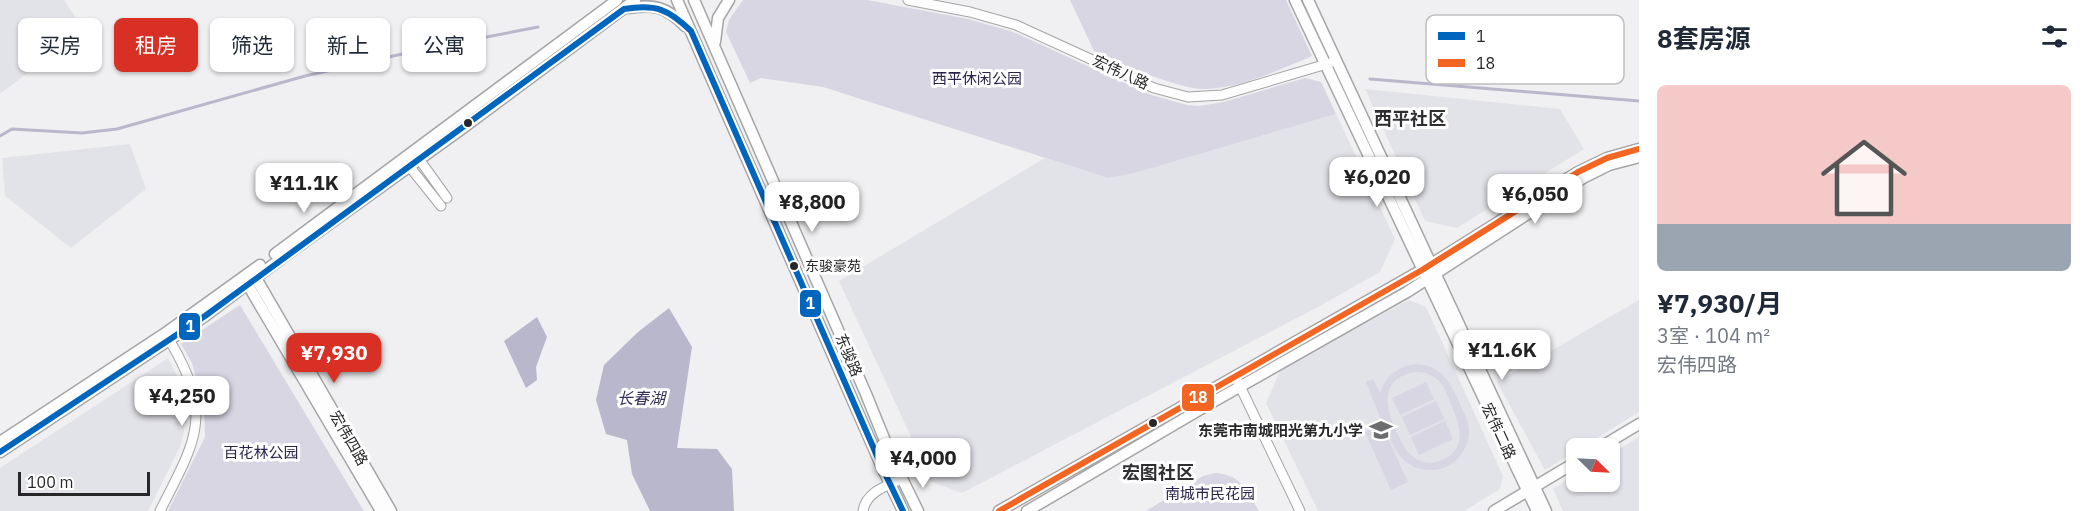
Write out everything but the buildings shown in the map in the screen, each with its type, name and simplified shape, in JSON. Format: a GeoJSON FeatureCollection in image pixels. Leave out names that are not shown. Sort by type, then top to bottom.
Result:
{"type":"FeatureCollection","features":[{"type":"Feature","properties":{"kind":"street"},"geometry":{"type":"LineString","coordinates":[[0,452],[170,341],[249,277],[620,4],[635,0]]}},
{"type":"Feature","properties":{"kind":"street","name":"东骏路"},"geometry":{"type":"LineString","coordinates":[[677,0],[903,511]]}},
{"type":"Feature","properties":{"kind":"street","name":"东骏路"},"geometry":{"type":"LineString","coordinates":[[694,0],[902,479],[918,511]]}},
{"type":"Feature","properties":{"kind":"street"},"geometry":{"type":"LineString","coordinates":[[715,45],[718,18],[729,0]]}},
{"type":"Feature","properties":{"kind":"street","name":"宏伟八路"},"geometry":{"type":"LineString","coordinates":[[909,0],[970,12],[1016,25],[1154,88],[1188,97],[1222,95],[1331,62]]}},
{"type":"Feature","properties":{"kind":"street"},"geometry":{"type":"LineString","coordinates":[[1295,0],[1331,62]]}},
{"type":"Feature","properties":{"kind":"street"},"geometry":{"type":"LineString","coordinates":[[1308,0],[1331,62]]}},
{"type":"Feature","properties":{"kind":"street"},"geometry":{"type":"LineString","coordinates":[[0,442],[249,277],[419,159],[620,4],[655,6],[670,13],[691,32]]}},
{"type":"Feature","properties":{"kind":"street","name":"宏伟二路"},"geometry":{"type":"LineString","coordinates":[[1331,62],[1531,490],[1537,511]]}},
{"type":"Feature","properties":{"kind":"street"},"geometry":{"type":"LineString","coordinates":[[1429,272],[1578,172],[1607,158],[1639,149]]}},
{"type":"Feature","properties":{"kind":"street"},"geometry":{"type":"LineString","coordinates":[[1027,511],[1238,382],[1429,272],[1583,178],[1610,165],[1639,157]]}},
{"type":"Feature","properties":{"kind":"street"},"geometry":{"type":"LineString","coordinates":[[409,166],[444,202],[419,159]]}},
{"type":"Feature","properties":{"kind":"street","name":"宏伟四路"},"geometry":{"type":"LineString","coordinates":[[249,277],[381,511]]}},
{"type":"Feature","properties":{"kind":"street","name":"宏伟四路"},"geometry":{"type":"LineString","coordinates":[[249,277],[391,511]]}},
{"type":"Feature","properties":{"kind":"street"},"geometry":{"type":"LineString","coordinates":[[160,511],[190,451],[195,433],[196,414],[191,380],[170,341]]}},
{"type":"Feature","properties":{"kind":"street"},"geometry":{"type":"LineString","coordinates":[[999,511],[1238,382]]}},
{"type":"Feature","properties":{"kind":"street"},"geometry":{"type":"LineString","coordinates":[[1238,382],[1300,511]]}},
{"type":"Feature","properties":{"kind":"street"},"geometry":{"type":"LineString","coordinates":[[1616,438],[1639,424]]}},
{"type":"Feature","properties":{"kind":"street"},"geometry":{"type":"LineString","coordinates":[[1494,511],[1566,468]]}},
{"type":"Feature","properties":{"kind":"street"},"geometry":{"type":"LineString","coordinates":[[863,511],[864,503],[871,495],[902,479]]}},
{"type":"Feature","properties":{"kind":"street","name":"宏伟二路"},"geometry":{"type":"LineString","coordinates":[[1531,490],[1546,511]]}},
{"type":"Feature","properties":{"kind":"shaded area"},"geometry":{"type":"Polygon","coordinates":[[[0,0],[64,0],[76,18],[18,18],[18,72],[29,72],[0,94],[0,0]]]}},
{"type":"Feature","properties":{"kind":"shaded area"},"geometry":{"type":"Polygon","coordinates":[[[1365,89],[1560,109],[1584,149],[1457,228],[1425,221],[1365,89]]]}},
{"type":"Feature","properties":{"kind":"shaded area"},"geometry":{"type":"Polygon","coordinates":[[[1336,114],[1395,239],[1380,272],[1318,307],[962,493],[932,482],[839,281],[1045,158],[1108,178],[1135,173],[1336,114]]]}},
{"type":"Feature","properties":{"kind":"shaded area"},"geometry":{"type":"Polygon","coordinates":[[[130,144],[146,189],[71,248],[5,196],[2,158],[130,144]]]}},
{"type":"Feature","properties":{"kind":"shaded area","name":"东莞市南城阳光第九小学"},"geometry":{"type":"Polygon","coordinates":[[[1409,300],[1426,307],[1503,476],[1500,489],[1464,511],[1318,511],[1266,403],[1281,369],[1409,300]]]}},
{"type":"Feature","properties":{"kind":"shaded area"},"geometry":{"type":"Polygon","coordinates":[[[1639,300],[1639,412],[1597,438],[1566,438],[1566,457],[1545,470],[1497,382],[1639,300]]]}},
{"type":"Feature","properties":{"kind":"shaded area"},"geometry":{"type":"Polygon","coordinates":[[[168,358],[181,384],[184,398],[184,431],[180,447],[148,511],[0,511],[0,468],[168,358]]]}},
{"type":"Feature","properties":{"kind":"shaded area"},"geometry":{"type":"Polygon","coordinates":[[[1639,437],[1639,511],[1563,511],[1553,489],[1566,481],[1566,492],[1620,492],[1620,449],[1639,437]]]}},
{"type":"Feature","properties":{"kind":"green space","name":"西平休闲公园"},"geometry":{"type":"Polygon","coordinates":[[[743,0],[867,0],[968,19],[1013,32],[1151,95],[1187,105],[1199,106],[1224,102],[1305,78],[1321,82],[1336,114],[1135,173],[1108,178],[823,87],[761,78],[750,83],[726,32],[729,20],[743,0]]]}},
{"type":"Feature","properties":{"kind":"green space"},"geometry":{"type":"Polygon","coordinates":[[[1070,0],[1286,0],[1312,56],[1261,77],[1234,85],[1207,89],[1182,86],[1134,69],[1094,51],[1070,0]]]}},
{"type":"Feature","properties":{"kind":"green space","name":"百花林公园"},"geometry":{"type":"Polygon","coordinates":[[[240,305],[364,511],[168,511],[205,437],[204,406],[192,363],[181,344],[240,305]]]}},
{"type":"Feature","properties":{"kind":"green space"},"geometry":{"type":"Polygon","coordinates":[[[1422,365],[1442,374],[1451,386],[1468,424],[1468,440],[1462,454],[1451,464],[1438,470],[1422,469],[1411,465],[1401,457],[1387,432],[1366,382],[1373,379],[1380,393],[1388,378],[1407,366],[1422,365]],[[1414,372],[1395,381],[1390,387],[1389,412],[1399,438],[1407,451],[1418,460],[1432,463],[1449,456],[1455,450],[1459,443],[1459,427],[1441,384],[1430,375],[1414,372]]]}},
{"type":"Feature","properties":{"kind":"green space"},"geometry":{"type":"Polygon","coordinates":[[[1426,382],[1434,399],[1400,415],[1392,398],[1426,382]]]}},
{"type":"Feature","properties":{"kind":"green space"},"geometry":{"type":"Polygon","coordinates":[[[1436,401],[1444,419],[1410,435],[1402,417],[1436,401]]]}},
{"type":"Feature","properties":{"kind":"green space"},"geometry":{"type":"Polygon","coordinates":[[[1445,421],[1453,439],[1419,455],[1411,437],[1445,421]]]}},
{"type":"Feature","properties":{"kind":"green space"},"geometry":{"type":"Polygon","coordinates":[[[1382,425],[1408,482],[1391,490],[1365,432],[1382,425]]]}},
{"type":"Feature","properties":{"kind":"green space","name":"南城市民花园"},"geometry":{"type":"Polygon","coordinates":[[[1215,473],[1237,480],[1259,511],[1146,511],[1203,476],[1215,473]]]}},
{"type":"Feature","properties":{"kind":"water","name":"长春湖"},"geometry":{"type":"Polygon","coordinates":[[[669,308],[692,347],[677,448],[717,449],[732,469],[734,511],[650,511],[632,474],[627,440],[606,434],[596,400],[604,365],[638,332],[669,308]]]}},
{"type":"Feature","properties":{"kind":"water"},"geometry":{"type":"Polygon","coordinates":[[[537,317],[547,337],[536,367],[537,380],[526,388],[504,341],[537,317]]]}},
{"type":"Feature","properties":{"kind":"waterway"},"geometry":{"type":"LineString","coordinates":[[0,136],[12,129],[82,133],[117,129],[305,76],[424,49],[538,27]]}},
{"type":"Feature","properties":{"kind":"waterway"},"geometry":{"type":"LineString","coordinates":[[1370,79],[1426,84]]}},
{"type":"Feature","properties":{"kind":"waterway"},"geometry":{"type":"LineString","coordinates":[[1431,84],[1639,101]]}},
{"type":"Feature","properties":{"kind":"transit line","name":"1"},"geometry":{"type":"LineString","coordinates":[[0,452],[205,316],[624,9],[645,7],[668,13],[691,31],[903,511]]}},
{"type":"Feature","properties":{"kind":"transit line","name":"18"},"geometry":{"type":"LineString","coordinates":[[999,511],[1422,270],[1578,172],[1607,158],[1639,149]]}},
{"type":"Feature","properties":{"kind":"place","name":"东骏豪苑"},"geometry":{"type":"Point","coordinates":[794,266]}},
{"type":"Feature","properties":{"kind":"place","name":"东莞市南城阳光第九小学"},"geometry":{"type":"Point","coordinates":[1381,430]}},
{"type":"Feature","properties":{"kind":"district","name":"西平社区"},"geometry":{"type":"Point","coordinates":[1410,118]}},
{"type":"Feature","properties":{"kind":"district","name":"宏图社区"},"geometry":{"type":"Point","coordinates":[1158,472]}}]}
